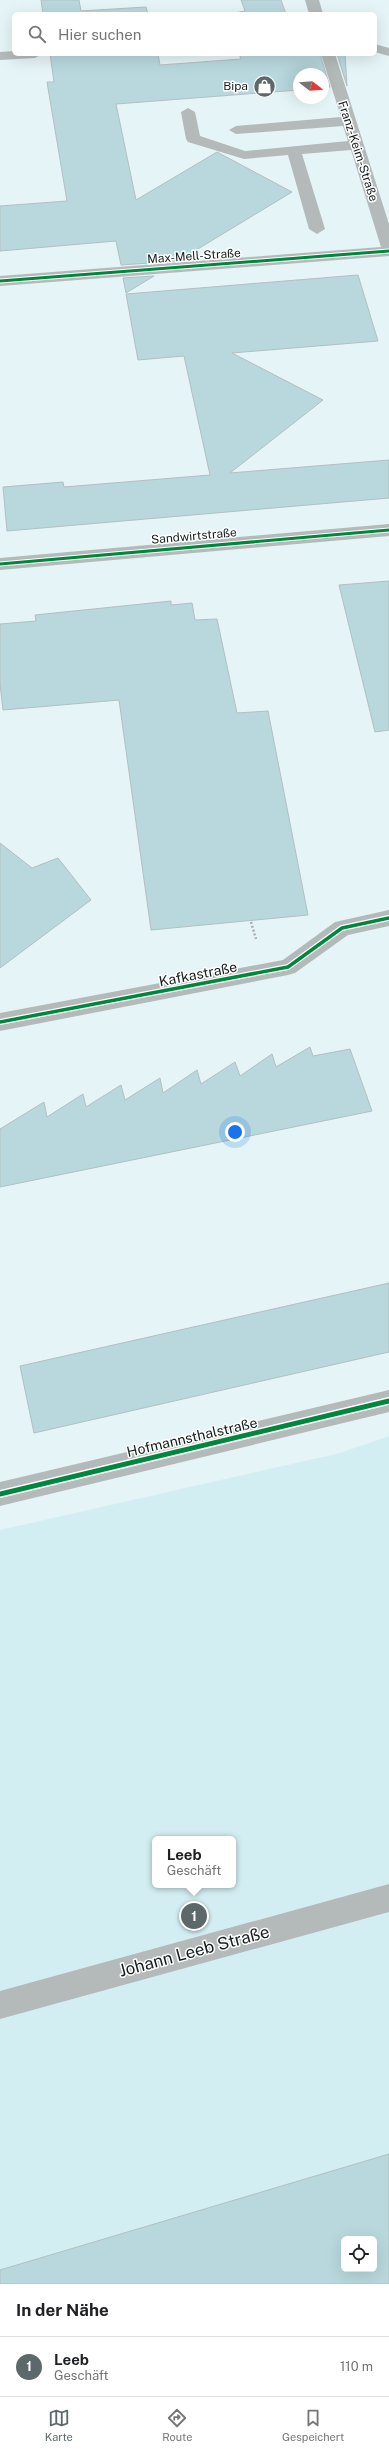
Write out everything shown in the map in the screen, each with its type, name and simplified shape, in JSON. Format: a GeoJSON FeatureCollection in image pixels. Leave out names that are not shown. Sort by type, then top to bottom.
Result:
{"type":"FeatureCollection","features":[{"type":"Feature","properties":{"kind":"street"},"geometry":{"type":"LineString","coordinates":[[312,0],[315,12]]}},
{"type":"Feature","properties":{"kind":"street"},"geometry":{"type":"LineString","coordinates":[[377,49],[389,52]]}},
{"type":"Feature","properties":{"kind":"street"},"geometry":{"type":"LineString","coordinates":[[0,56],[12,55]]}},
{"type":"Feature","properties":{"kind":"street","name":"Franz-Keim-Straße"},"geometry":{"type":"LineString","coordinates":[[329,56],[389,250]]}},
{"type":"Feature","properties":{"kind":"street"},"geometry":{"type":"LineString","coordinates":[[188,112],[193,139],[244,155],[356,145]]}},
{"type":"Feature","properties":{"kind":"street"},"geometry":{"type":"LineString","coordinates":[[236,130],[349,121]]}},
{"type":"Feature","properties":{"kind":"street"},"geometry":{"type":"LineString","coordinates":[[294,151],[317,229]]}},
{"type":"Feature","properties":{"kind":"street","name":"Max-Mell-Straße"},"geometry":{"type":"LineString","coordinates":[[0,281],[389,250]]}},
{"type":"Feature","properties":{"kind":"street","name":"Sandwirtstraße"},"geometry":{"type":"LineString","coordinates":[[0,564],[358,531],[389,530]]}},
{"type":"Feature","properties":{"kind":"street","name":"Kafkastraße"},"geometry":{"type":"LineString","coordinates":[[0,1022],[288,967],[342,928],[389,918]]}},
{"type":"Feature","properties":{"kind":"street","name":"Hofmannsthalstraße"},"geometry":{"type":"LineString","coordinates":[[0,1494],[389,1401]]}},
{"type":"Feature","properties":{"kind":"street","name":"Johann Leeb Straße"},"geometry":{"type":"LineString","coordinates":[[0,2005],[389,1898]]}},
{"type":"Feature","properties":{"kind":"shaded area"},"geometry":{"type":"Polygon","coordinates":[[[389,1436],[389,2284],[0,2284],[0,1530],[340,1453],[389,1436]]]}},
{"type":"Feature","properties":{"kind":"building"},"geometry":{"type":"Polygon","coordinates":[[[41,0],[79,0],[81,11],[146,7],[147,12],[43,12],[41,0]]]}},
{"type":"Feature","properties":{"kind":"building"},"geometry":{"type":"Polygon","coordinates":[[[241,0],[281,0],[285,12],[240,12],[245,11],[241,0]]]}},
{"type":"Feature","properties":{"kind":"building"},"geometry":{"type":"Polygon","coordinates":[[[50,56],[158,56],[160,65],[241,59],[240,56],[321,56],[324,68],[293,68],[293,90],[116,104],[136,200],[217,152],[292,192],[178,261],[121,265],[116,241],[0,251],[0,206],[67,201],[47,82],[54,82],[50,56]]]}},
{"type":"Feature","properties":{"kind":"building"},"geometry":{"type":"Polygon","coordinates":[[[338,56],[345,56],[347,86],[338,56]]]}},
{"type":"Feature","properties":{"kind":"building"},"geometry":{"type":"Polygon","coordinates":[[[358,275],[378,341],[232,353],[323,400],[230,473],[389,460],[389,498],[7,531],[3,487],[63,482],[64,487],[210,475],[184,356],[138,360],[126,294],[358,275]]]}},
{"type":"Feature","properties":{"kind":"building"},"geometry":{"type":"Polygon","coordinates":[[[154,276],[126,293],[123,278],[154,276]]]}},
{"type":"Feature","properties":{"kind":"building"},"geometry":{"type":"Polygon","coordinates":[[[389,581],[389,730],[375,732],[339,585],[389,581]]]}},
{"type":"Feature","properties":{"kind":"building"},"geometry":{"type":"Polygon","coordinates":[[[171,601],[171,605],[192,603],[195,620],[217,619],[237,713],[268,711],[308,915],[151,930],[119,700],[3,710],[0,684],[0,624],[36,621],[35,615],[171,601]]]}},
{"type":"Feature","properties":{"kind":"building"},"geometry":{"type":"Polygon","coordinates":[[[0,843],[32,868],[58,858],[91,900],[0,968],[0,843]]]}},
{"type":"Feature","properties":{"kind":"building"},"geometry":{"type":"Polygon","coordinates":[[[310,1047],[313,1056],[350,1049],[372,1111],[0,1187],[0,1129],[44,1102],[47,1117],[83,1094],[86,1107],[121,1085],[125,1100],[160,1078],[163,1093],[197,1070],[201,1084],[235,1062],[240,1076],[272,1054],[276,1067],[310,1047]]]}},
{"type":"Feature","properties":{"kind":"building"},"geometry":{"type":"Polygon","coordinates":[[[389,1283],[389,1352],[34,1433],[20,1366],[389,1283]]]}},
{"type":"Feature","properties":{"kind":"building"},"geometry":{"type":"Polygon","coordinates":[[[389,2154],[389,2284],[0,2284],[0,2270],[389,2154]]]}},
{"type":"Feature","properties":{"kind":"cycle path"},"geometry":{"type":"LineString","coordinates":[[0,281],[389,251]]}},
{"type":"Feature","properties":{"kind":"cycle path"},"geometry":{"type":"LineString","coordinates":[[0,564],[358,531],[389,530]]}},
{"type":"Feature","properties":{"kind":"cycle path"},"geometry":{"type":"LineString","coordinates":[[0,1022],[288,967],[342,928],[389,918]]}},
{"type":"Feature","properties":{"kind":"cycle path"},"geometry":{"type":"LineString","coordinates":[[0,1494],[389,1401]]}},
{"type":"Feature","properties":{"kind":"place","name":"Bipa"},"geometry":{"type":"Point","coordinates":[264,86]}},
{"type":"Feature","properties":{"kind":"place","name":"Leeb"},"geometry":{"type":"Point","coordinates":[194,1916]}}]}
